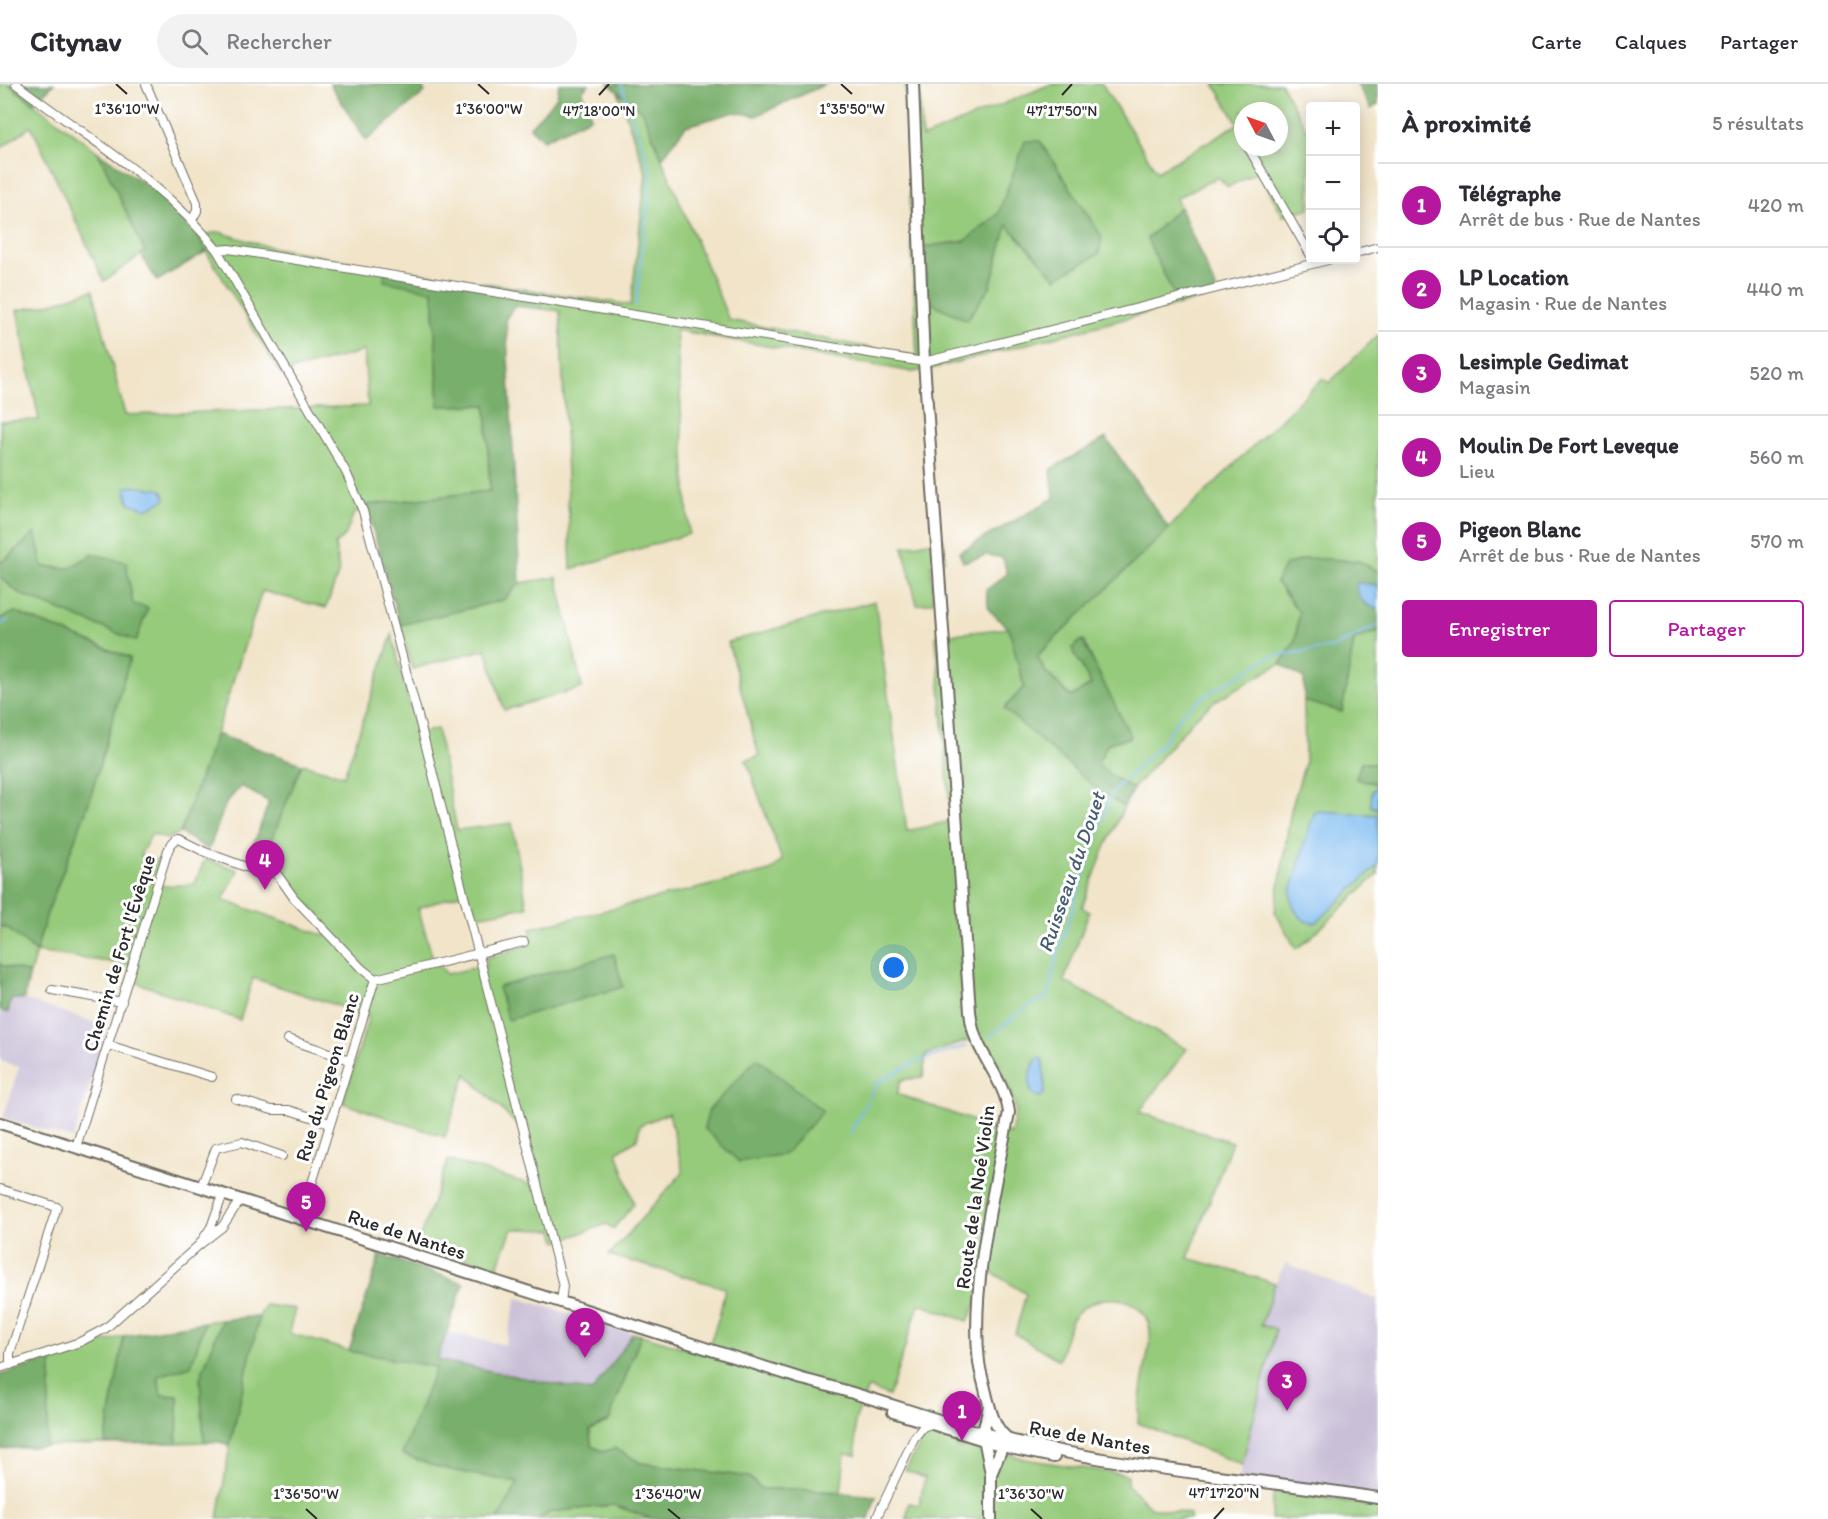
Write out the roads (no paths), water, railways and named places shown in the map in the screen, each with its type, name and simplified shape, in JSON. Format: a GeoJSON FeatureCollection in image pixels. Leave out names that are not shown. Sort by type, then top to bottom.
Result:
{"type":"FeatureCollection","features":[{"type":"Feature","properties":{"kind":"main road","name":"Route de la Noé Violin"},"geometry":{"type":"LineString","coordinates":[[913,84],[924,362],[970,1011],[972,1027],[978,1043],[1002,1084],[1009,1112],[983,1260],[978,1308],[979,1363],[996,1440],[992,1461]]}},
{"type":"Feature","properties":{"kind":"main road","name":"Rue de Nantes"},"geometry":{"type":"LineString","coordinates":[[0,1123],[802,1380],[920,1423],[966,1430]]}},
{"type":"Feature","properties":{"kind":"main road"},"geometry":{"type":"LineString","coordinates":[[966,1430],[990,1418],[996,1440],[991,1474],[991,1519]]}},
{"type":"Feature","properties":{"kind":"main road","name":"Rue de Nantes"},"geometry":{"type":"LineString","coordinates":[[920,1423],[966,1430]]}},
{"type":"Feature","properties":{"kind":"main road"},"geometry":{"type":"LineString","coordinates":[[920,1423],[1107,1464],[1176,1470]]}},
{"type":"Feature","properties":{"kind":"main road"},"geometry":{"type":"LineString","coordinates":[[966,1430],[996,1440]]}},
{"type":"Feature","properties":{"kind":"main road"},"geometry":{"type":"LineString","coordinates":[[966,1430],[992,1461]]}},
{"type":"Feature","properties":{"kind":"main road","name":"Rue de Nantes"},"geometry":{"type":"LineString","coordinates":[[996,1440],[1176,1470],[1378,1498]]}},
{"type":"Feature","properties":{"kind":"street"},"geometry":{"type":"LineString","coordinates":[[16,84],[140,175],[192,220],[217,250],[357,494],[421,727],[479,953],[563,1287],[561,1303]]}},
{"type":"Feature","properties":{"kind":"street"},"geometry":{"type":"LineString","coordinates":[[146,84],[197,203],[197,211],[192,220]]}},
{"type":"Feature","properties":{"kind":"street"},"geometry":{"type":"LineString","coordinates":[[1253,156],[1306,246]]}},
{"type":"Feature","properties":{"kind":"street"},"geometry":{"type":"LineString","coordinates":[[1360,251],[1378,247]]}},
{"type":"Feature","properties":{"kind":"street"},"geometry":{"type":"LineString","coordinates":[[217,250],[229,249],[924,362],[1306,263]]}},
{"type":"Feature","properties":{"kind":"street","name":"Chemin de Fort l'Évêque"},"geometry":{"type":"LineString","coordinates":[[76,1147],[174,840],[179,839],[215,856],[246,867],[277,874],[294,898],[362,969],[375,979]]}},
{"type":"Feature","properties":{"kind":"street","name":"Rue du Pigeon Blanc"},"geometry":{"type":"LineString","coordinates":[[301,1219],[375,979],[524,942]]}},
{"type":"Feature","properties":{"kind":"street"},"geometry":{"type":"LineString","coordinates":[[52,990],[122,1002]]}},
{"type":"Feature","properties":{"kind":"street"},"geometry":{"type":"LineString","coordinates":[[288,1039],[350,1060]]}},
{"type":"Feature","properties":{"kind":"street"},"geometry":{"type":"LineString","coordinates":[[108,1045],[212,1077]]}},
{"type":"Feature","properties":{"kind":"street"},"geometry":{"type":"LineString","coordinates":[[236,1099],[272,1110],[289,1110],[330,1123]]}},
{"type":"Feature","properties":{"kind":"street"},"geometry":{"type":"LineString","coordinates":[[201,1187],[216,1148],[242,1142],[282,1156]]}},
{"type":"Feature","properties":{"kind":"street"},"geometry":{"type":"LineString","coordinates":[[0,1189],[57,1207],[10,1353],[10,1365]]}},
{"type":"Feature","properties":{"kind":"street"},"geometry":{"type":"LineString","coordinates":[[199,1245],[211,1227],[223,1194]]}},
{"type":"Feature","properties":{"kind":"street"},"geometry":{"type":"LineString","coordinates":[[0,1368],[80,1342],[106,1328],[222,1227],[240,1200]]}},
{"type":"Feature","properties":{"kind":"street"},"geometry":{"type":"LineString","coordinates":[[876,1519],[920,1423]]}},
{"type":"Feature","properties":{"kind":"water"},"geometry":{"type":"Polygon","coordinates":[[[132,486],[162,490],[166,499],[147,509],[129,503],[125,488],[132,486]]]}},
{"type":"Feature","properties":{"kind":"water"},"geometry":{"type":"Polygon","coordinates":[[[1356,584],[1378,585],[1378,608],[1369,606],[1362,600],[1356,584]]]}},
{"type":"Feature","properties":{"kind":"water"},"geometry":{"type":"Polygon","coordinates":[[[1378,783],[1378,809],[1371,806],[1372,792],[1378,783]]]}},
{"type":"Feature","properties":{"kind":"water"},"geometry":{"type":"Polygon","coordinates":[[[1318,811],[1378,815],[1378,865],[1316,923],[1311,923],[1298,915],[1293,906],[1291,892],[1314,814],[1318,811]]]}},
{"type":"Feature","properties":{"kind":"water"},"geometry":{"type":"Polygon","coordinates":[[[1041,1058],[1045,1088],[1043,1096],[1037,1097],[1032,1094],[1030,1076],[1036,1060],[1041,1058]]]}},
{"type":"Feature","properties":{"kind":"waterway"},"geometry":{"type":"LineString","coordinates":[[621,84],[651,172],[636,305]]}},
{"type":"Feature","properties":{"kind":"waterway"},"geometry":{"type":"LineString","coordinates":[[0,625],[8,620]]}},
{"type":"Feature","properties":{"kind":"waterway","name":"Ruisseau du Douet"},"geometry":{"type":"LineString","coordinates":[[990,1036],[1031,1004],[1048,998],[1056,959],[1111,794],[1163,742],[1182,713],[1212,691],[1272,656],[1335,647],[1378,625]]}},
{"type":"Feature","properties":{"kind":"waterway","name":"Ruisseau du Douet"},"geometry":{"type":"LineString","coordinates":[[849,1135],[877,1083],[915,1062],[966,1046]]}},
{"type":"Feature","properties":{"kind":"place","name":"Moulin De Fort Leveque"},"geometry":{"type":"Point","coordinates":[265,890]}},
{"type":"Feature","properties":{"kind":"place","name":"Pigeon Blanc"},"geometry":{"type":"Point","coordinates":[306,1232]}},
{"type":"Feature","properties":{"kind":"place","name":"LP Location"},"geometry":{"type":"Point","coordinates":[585,1358]}},
{"type":"Feature","properties":{"kind":"place","name":"Lesimple Gedimat"},"geometry":{"type":"Point","coordinates":[1287,1411]}},
{"type":"Feature","properties":{"kind":"place","name":"Télégraphe"},"geometry":{"type":"Point","coordinates":[962,1441]}}]}
